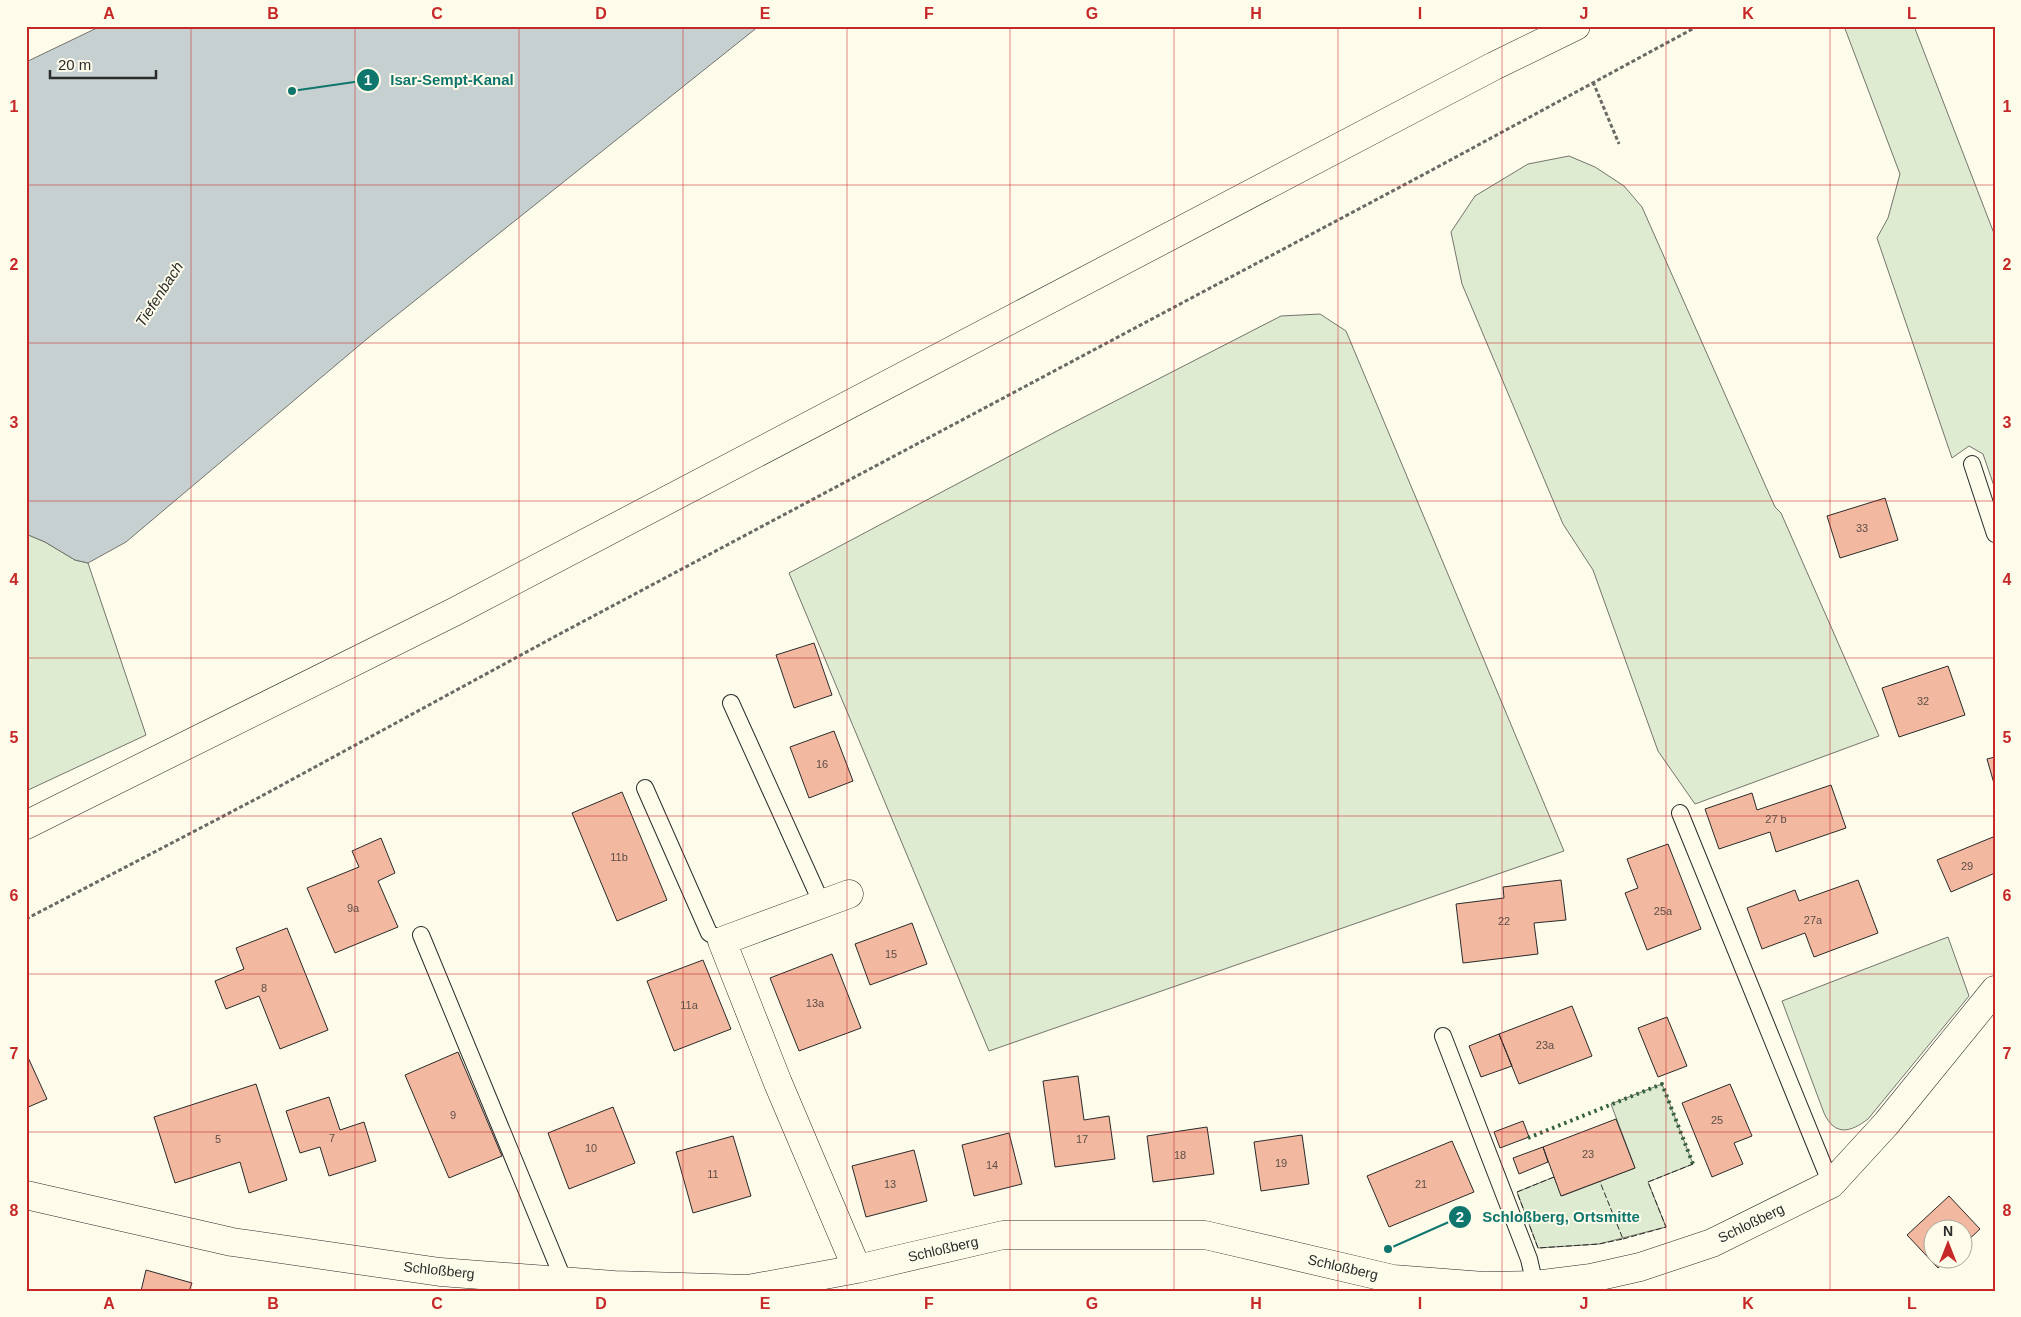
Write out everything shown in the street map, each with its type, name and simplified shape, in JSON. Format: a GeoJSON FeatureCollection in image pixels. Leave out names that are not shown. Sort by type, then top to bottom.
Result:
{"type":"FeatureCollection","features":[{"type":"Feature","properties":{"kind":"street"},"geometry":{"type":"LineString","coordinates":[[26,825],[454,612],[1485,70],[1576,26]]}},
{"type":"Feature","properties":{"kind":"street"},"geometry":{"type":"LineString","coordinates":[[850,894],[722,941],[778,1083],[857,1269]]}},
{"type":"Feature","properties":{"kind":"street","name":"Schloßberg"},"geometry":{"type":"LineString","coordinates":[[26,1195],[232,1242],[440,1272],[614,1285],[748,1289],[857,1269],[1003,1234],[1205,1235],[1393,1279],[1484,1288],[1535,1285],[1591,1278],[1640,1267],[1712,1243],[1830,1184],[1886,1124],[1995,990]]}},
{"type":"Feature","properties":{"kind":"lane"},"geometry":{"type":"LineString","coordinates":[[1972,464],[1995,534]]}},
{"type":"Feature","properties":{"kind":"lane"},"geometry":{"type":"LineString","coordinates":[[731,703],[822,904]]}},
{"type":"Feature","properties":{"kind":"lane"},"geometry":{"type":"LineString","coordinates":[[645,788],[709,933],[722,941]]}},
{"type":"Feature","properties":{"kind":"lane"},"geometry":{"type":"LineString","coordinates":[[1680,813],[1830,1184]]}},
{"type":"Feature","properties":{"kind":"lane"},"geometry":{"type":"LineString","coordinates":[[421,935],[564,1281]]}},
{"type":"Feature","properties":{"kind":"lane"},"geometry":{"type":"LineString","coordinates":[[1443,1036],[1529,1259],[1535,1285]]}},
{"type":"Feature","properties":{"kind":"lane"},"geometry":{"type":"LineString","coordinates":[[789,1282],[820,1291]]}},
{"type":"Feature","properties":{"kind":"path"},"geometry":{"type":"LineString","coordinates":[[26,919],[267,793],[554,637],[1423,175],[1698,26]]}},
{"type":"Feature","properties":{"kind":"path"},"geometry":{"type":"LineString","coordinates":[[1593,82],[1618,144]]}},
{"type":"Feature","properties":{"kind":"green space"},"geometry":{"type":"Polygon","coordinates":[[[1844,26],[1914,26],[1995,236],[1995,489],[1983,454],[1969,446],[1952,458],[1877,238],[1888,218],[1900,174],[1844,26]]]}},
{"type":"Feature","properties":{"kind":"green space"},"geometry":{"type":"Polygon","coordinates":[[[1569,156],[1595,167],[1624,186],[1642,207],[1775,507],[1781,513],[1879,736],[1695,804],[1658,751],[1593,570],[1563,524],[1462,284],[1451,232],[1475,196],[1528,164],[1569,156]]]}},
{"type":"Feature","properties":{"kind":"green space"},"geometry":{"type":"Polygon","coordinates":[[[1320,314],[1346,331],[1564,851],[989,1051],[789,573],[1055,432],[1281,316],[1320,314]]]}},
{"type":"Feature","properties":{"kind":"green space"},"geometry":{"type":"Polygon","coordinates":[[[26,534],[45,542],[75,560],[88,563],[146,735],[26,791],[26,534]]]}},
{"type":"Feature","properties":{"kind":"green space"},"geometry":{"type":"Polygon","coordinates":[[[1948,937],[1969,996],[1868,1119],[1850,1129],[1838,1129],[1828,1121],[1824,1113],[1782,1001],[1948,937]]]}},
{"type":"Feature","properties":{"kind":"green space"},"geometry":{"type":"Polygon","coordinates":[[[1662,1084],[1693,1164],[1648,1182],[1666,1227],[1599,1244],[1538,1248],[1517,1192],[1554,1177],[1562,1196],[1635,1168],[1611,1104],[1662,1084]]]}},
{"type":"Feature","properties":{"kind":"water","name":"Tiefenbach"},"geometry":{"type":"Polygon","coordinates":[[[101,26],[759,26],[368,338],[126,542],[88,563],[75,560],[45,542],[26,534],[26,62],[101,26]]]}},
{"type":"Feature","properties":{"kind":"building"},"geometry":{"type":"Polygon","coordinates":[[[1885,498],[1898,540],[1840,558],[1827,516],[1885,498]]]}},
{"type":"Feature","properties":{"kind":"building"},"geometry":{"type":"Polygon","coordinates":[[[814,643],[832,695],[794,708],[776,655],[814,643]]]}},
{"type":"Feature","properties":{"kind":"building"},"geometry":{"type":"Polygon","coordinates":[[[1948,666],[1965,715],[1899,737],[1882,688],[1948,666]]]}},
{"type":"Feature","properties":{"kind":"building"},"geometry":{"type":"Polygon","coordinates":[[[834,731],[853,781],[809,798],[790,747],[834,731]]]}},
{"type":"Feature","properties":{"kind":"building"},"geometry":{"type":"Polygon","coordinates":[[[1995,757],[1995,787],[1987,759],[1995,757]]]}},
{"type":"Feature","properties":{"kind":"building"},"geometry":{"type":"Polygon","coordinates":[[[1831,785],[1846,828],[1776,852],[1770,832],[1719,849],[1705,809],[1752,793],[1757,810],[1831,785]]]}},
{"type":"Feature","properties":{"kind":"building"},"geometry":{"type":"Polygon","coordinates":[[[622,792],[667,900],[617,921],[572,813],[622,792]]]}},
{"type":"Feature","properties":{"kind":"building"},"geometry":{"type":"Polygon","coordinates":[[[1993,837],[1995,843],[1995,873],[1951,892],[1937,860],[1993,837]]]}},
{"type":"Feature","properties":{"kind":"building"},"geometry":{"type":"Polygon","coordinates":[[[381,838],[395,873],[378,881],[398,927],[335,953],[307,888],[359,867],[352,851],[381,838]]]}},
{"type":"Feature","properties":{"kind":"building"},"geometry":{"type":"Polygon","coordinates":[[[1668,844],[1701,929],[1647,950],[1625,893],[1638,888],[1627,859],[1668,844]]]}},
{"type":"Feature","properties":{"kind":"building"},"geometry":{"type":"Polygon","coordinates":[[[1561,880],[1566,920],[1534,923],[1538,954],[1463,963],[1456,904],[1504,898],[1503,887],[1561,880]]]}},
{"type":"Feature","properties":{"kind":"building"},"geometry":{"type":"Polygon","coordinates":[[[1858,880],[1878,933],[1814,957],[1805,933],[1762,949],[1747,908],[1795,890],[1799,901],[1858,880]]]}},
{"type":"Feature","properties":{"kind":"building"},"geometry":{"type":"Polygon","coordinates":[[[912,923],[927,964],[870,985],[855,944],[912,923]]]}},
{"type":"Feature","properties":{"kind":"building"},"geometry":{"type":"Polygon","coordinates":[[[287,928],[328,1030],[280,1049],[259,996],[226,1009],[215,981],[244,969],[236,948],[287,928]]]}},
{"type":"Feature","properties":{"kind":"building"},"geometry":{"type":"Polygon","coordinates":[[[832,954],[861,1028],[799,1051],[770,978],[832,954]]]}},
{"type":"Feature","properties":{"kind":"building"},"geometry":{"type":"Polygon","coordinates":[[[703,960],[731,1029],[674,1051],[647,981],[703,960]]]}},
{"type":"Feature","properties":{"kind":"building"},"geometry":{"type":"Polygon","coordinates":[[[1572,1006],[1592,1056],[1519,1084],[1499,1034],[1572,1006]]]}},
{"type":"Feature","properties":{"kind":"building"},"geometry":{"type":"Polygon","coordinates":[[[1667,1017],[1687,1066],[1658,1077],[1638,1028],[1667,1017]]]}},
{"type":"Feature","properties":{"kind":"building"},"geometry":{"type":"Polygon","coordinates":[[[1499,1034],[1512,1066],[1481,1077],[1469,1046],[1499,1034]]]}},
{"type":"Feature","properties":{"kind":"building"},"geometry":{"type":"Polygon","coordinates":[[[458,1052],[502,1156],[449,1178],[405,1075],[458,1052]]]}},
{"type":"Feature","properties":{"kind":"building"},"geometry":{"type":"Polygon","coordinates":[[[26,1053],[47,1099],[26,1108],[26,1053]]]}},
{"type":"Feature","properties":{"kind":"building"},"geometry":{"type":"Polygon","coordinates":[[[1078,1076],[1084,1120],[1109,1116],[1115,1159],[1055,1167],[1043,1081],[1078,1076]]]}},
{"type":"Feature","properties":{"kind":"building"},"geometry":{"type":"Polygon","coordinates":[[[256,1084],[287,1180],[249,1193],[240,1162],[175,1183],[154,1117],[256,1084]]]}},
{"type":"Feature","properties":{"kind":"building"},"geometry":{"type":"Polygon","coordinates":[[[1730,1084],[1752,1136],[1734,1143],[1743,1164],[1712,1177],[1682,1103],[1730,1084]]]}},
{"type":"Feature","properties":{"kind":"building"},"geometry":{"type":"Polygon","coordinates":[[[329,1097],[340,1130],[364,1122],[376,1161],[329,1176],[320,1147],[300,1153],[286,1111],[329,1097]]]}},
{"type":"Feature","properties":{"kind":"building"},"geometry":{"type":"Polygon","coordinates":[[[613,1107],[635,1163],[569,1189],[548,1133],[613,1107]]]}},
{"type":"Feature","properties":{"kind":"building"},"geometry":{"type":"Polygon","coordinates":[[[1616,1119],[1635,1168],[1561,1196],[1543,1147],[1616,1119]]]}},
{"type":"Feature","properties":{"kind":"building"},"geometry":{"type":"Polygon","coordinates":[[[1523,1121],[1529,1137],[1500,1148],[1494,1132],[1523,1121]]]}},
{"type":"Feature","properties":{"kind":"building"},"geometry":{"type":"Polygon","coordinates":[[[1207,1127],[1214,1174],[1153,1182],[1147,1136],[1207,1127]]]}},
{"type":"Feature","properties":{"kind":"building"},"geometry":{"type":"Polygon","coordinates":[[[1009,1133],[1022,1184],[974,1196],[962,1145],[1009,1133]]]}},
{"type":"Feature","properties":{"kind":"building"},"geometry":{"type":"Polygon","coordinates":[[[1302,1135],[1309,1184],[1261,1191],[1254,1142],[1302,1135]]]}},
{"type":"Feature","properties":{"kind":"building"},"geometry":{"type":"Polygon","coordinates":[[[733,1136],[751,1196],[693,1213],[676,1152],[733,1136]]]}},
{"type":"Feature","properties":{"kind":"building"},"geometry":{"type":"Polygon","coordinates":[[[1452,1141],[1474,1192],[1389,1227],[1367,1176],[1452,1141]]]}},
{"type":"Feature","properties":{"kind":"building"},"geometry":{"type":"Polygon","coordinates":[[[1543,1147],[1548,1162],[1519,1174],[1513,1158],[1543,1147]]]}},
{"type":"Feature","properties":{"kind":"building"},"geometry":{"type":"Polygon","coordinates":[[[914,1150],[927,1201],[866,1217],[852,1166],[914,1150]]]}},
{"type":"Feature","properties":{"kind":"building"},"geometry":{"type":"Polygon","coordinates":[[[1949,1196],[1972,1220],[1924,1220],[1924,1253],[1907,1235],[1949,1196]]]}},
{"type":"Feature","properties":{"kind":"building"},"geometry":{"type":"Polygon","coordinates":[[[1974,1223],[1980,1229],[1974,1235],[1974,1223]]]}},
{"type":"Feature","properties":{"kind":"building"},"geometry":{"type":"Polygon","coordinates":[[[146,1270],[192,1283],[189,1291],[141,1291],[146,1270]]]}},
{"type":"Feature","properties":{"kind":"hedge"},"geometry":{"type":"LineString","coordinates":[[1528,1138],[1662,1084],[1693,1164]]}},
{"type":"Feature","properties":{"kind":"fence"},"geometry":{"type":"LineString","coordinates":[[1623,1239],[1666,1227],[1648,1182],[1693,1164]]}},
{"type":"Feature","properties":{"kind":"fence"},"geometry":{"type":"LineString","coordinates":[[1554,1177],[1517,1192],[1538,1248],[1599,1244],[1623,1239],[1600,1182]]}},
{"type":"Feature","properties":{"kind":"place","name":"Isar-Sempt-Kanal"},"geometry":{"type":"Point","coordinates":[292,91]}},
{"type":"Feature","properties":{"kind":"place","name":"Schloßberg, Ortsmitte"},"geometry":{"type":"Point","coordinates":[1388,1249]}}]}
